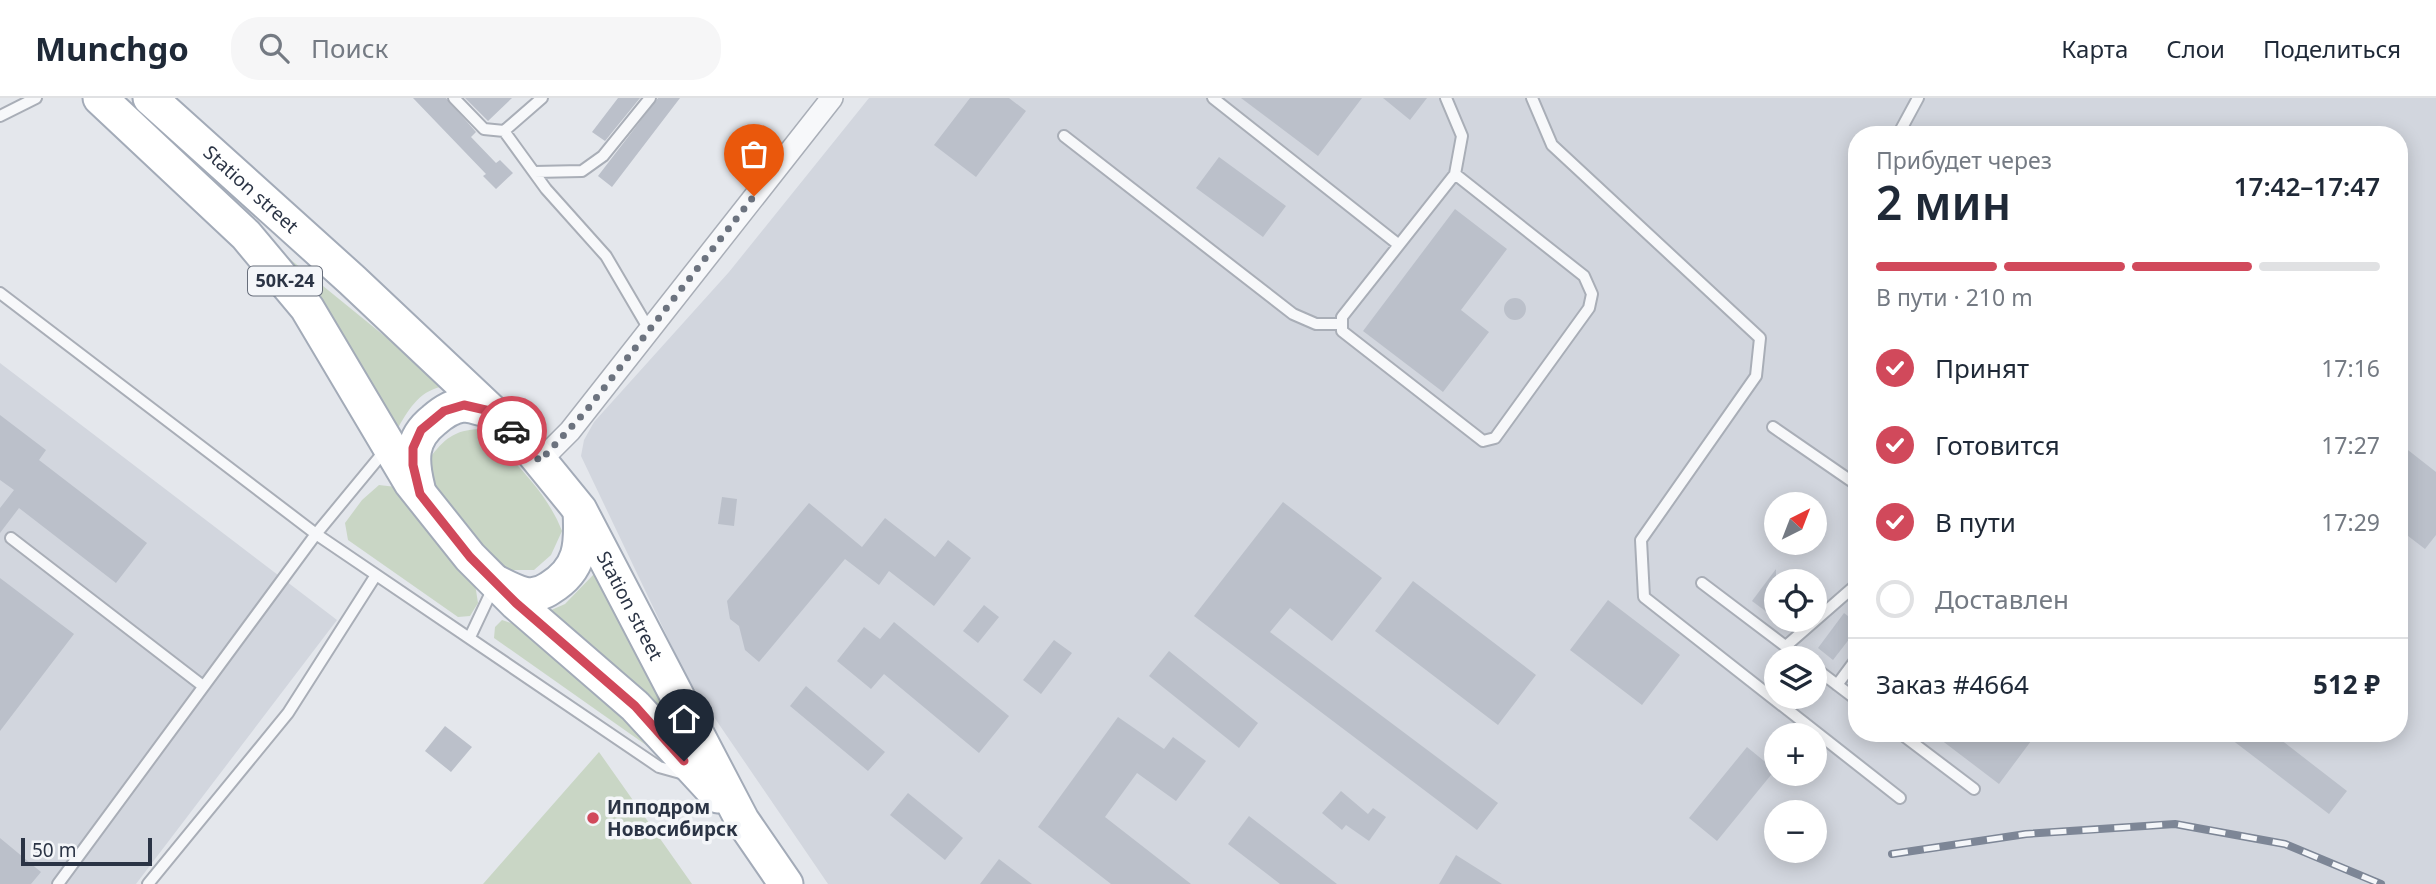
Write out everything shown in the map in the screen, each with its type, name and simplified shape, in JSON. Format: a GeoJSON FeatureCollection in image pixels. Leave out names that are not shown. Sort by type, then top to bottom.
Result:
{"type":"FeatureCollection","features":[{"type":"Feature","properties":{"kind":"main road","name":"50К-24"},"geometry":{"type":"LineString","coordinates":[[100,98],[246,236],[307,308],[388,446],[420,494],[470,557],[635,706],[741,820],[786,884]]}},
{"type":"Feature","properties":{"kind":"main road","name":"Station street"},"geometry":{"type":"LineString","coordinates":[[150,98],[352,280],[540,461],[580,510],[741,820]]}},
{"type":"Feature","properties":{"kind":"main road"},"geometry":{"type":"LineString","coordinates":[[420,494],[413,465],[413,448],[421,430],[444,411],[464,405],[490,411]]}},
{"type":"Feature","properties":{"kind":"main road"},"geometry":{"type":"LineString","coordinates":[[496,582],[525,595],[542,593],[562,581],[578,562],[582,541],[580,510]]}},
{"type":"Feature","properties":{"kind":"street"},"geometry":{"type":"LineString","coordinates":[[540,461],[569,431],[650,331],[832,98]]}},
{"type":"Feature","properties":{"kind":"lane"},"geometry":{"type":"LineString","coordinates":[[0,116],[36,98]]}},
{"type":"Feature","properties":{"kind":"lane"},"geometry":{"type":"LineString","coordinates":[[454,98],[484,129],[504,131],[534,172],[606,256],[650,331]]}},
{"type":"Feature","properties":{"kind":"lane"},"geometry":{"type":"LineString","coordinates":[[534,172],[582,171],[603,156],[650,98]]}},
{"type":"Feature","properties":{"kind":"lane"},"geometry":{"type":"LineString","coordinates":[[1213,98],[1399,245]]}},
{"type":"Feature","properties":{"kind":"lane"},"geometry":{"type":"LineString","coordinates":[[1446,98],[1462,136],[1455,174],[1342,317],[1342,331],[1483,441],[1495,438],[1589,308],[1592,294],[1584,276],[1455,174]]}},
{"type":"Feature","properties":{"kind":"lane"},"geometry":{"type":"LineString","coordinates":[[1532,98],[1552,145],[1760,338],[1756,376],[1641,540],[1644,597],[1900,798]]}},
{"type":"Feature","properties":{"kind":"lane"},"geometry":{"type":"LineString","coordinates":[[1904,126],[1918,98]]}},
{"type":"Feature","properties":{"kind":"lane"},"geometry":{"type":"LineString","coordinates":[[504,131],[538,99]]}},
{"type":"Feature","properties":{"kind":"lane"},"geometry":{"type":"LineString","coordinates":[[1064,136],[1293,314],[1316,324],[1342,324]]}},
{"type":"Feature","properties":{"kind":"lane"},"geometry":{"type":"LineString","coordinates":[[0,293],[316,534],[659,767],[701,779]]}},
{"type":"Feature","properties":{"kind":"lane"},"geometry":{"type":"LineString","coordinates":[[1773,427],[1848,479]]}},
{"type":"Feature","properties":{"kind":"lane"},"geometry":{"type":"LineString","coordinates":[[58,884],[316,534],[388,446]]}},
{"type":"Feature","properties":{"kind":"lane"},"geometry":{"type":"LineString","coordinates":[[11,538],[203,686]]}},
{"type":"Feature","properties":{"kind":"lane"},"geometry":{"type":"LineString","coordinates":[[148,884],[288,713],[376,575]]}},
{"type":"Feature","properties":{"kind":"lane"},"geometry":{"type":"LineString","coordinates":[[470,637],[496,582]]}},
{"type":"Feature","properties":{"kind":"lane"},"geometry":{"type":"LineString","coordinates":[[1702,583],[1786,646],[1848,592]]}},
{"type":"Feature","properties":{"kind":"lane"},"geometry":{"type":"LineString","coordinates":[[1837,685],[1848,670]]}},
{"type":"Feature","properties":{"kind":"lane"},"geometry":{"type":"LineString","coordinates":[[1827,677],[1848,693]]}},
{"type":"Feature","properties":{"kind":"lane"},"geometry":{"type":"LineString","coordinates":[[1912,742],[1974,789]]}},
{"type":"Feature","properties":{"kind":"shaded area"},"geometry":{"type":"Polygon","coordinates":[[[869,98],[2436,98],[2436,884],[828,884],[686,676],[581,456],[584,440],[594,422],[729,272],[869,98]]]}},
{"type":"Feature","properties":{"kind":"shaded area"},"geometry":{"type":"Polygon","coordinates":[[[0,363],[337,620],[136,884],[0,884],[0,363]]]}},
{"type":"Feature","properties":{"kind":"green space"},"geometry":{"type":"Polygon","coordinates":[[[280,251],[446,386],[423,395],[412,406],[398,428],[342,332],[280,251]]]}},
{"type":"Feature","properties":{"kind":"green space"},"geometry":{"type":"Polygon","coordinates":[[[480,429],[516,463],[538,489],[562,531],[551,555],[534,570],[510,570],[488,554],[433,485],[429,459],[434,452],[456,434],[480,429]]]}},
{"type":"Feature","properties":{"kind":"green space"},"geometry":{"type":"Polygon","coordinates":[[[379,485],[396,487],[475,584],[478,603],[470,616],[458,617],[348,540],[345,523],[362,500],[379,485]]]}},
{"type":"Feature","properties":{"kind":"green space"},"geometry":{"type":"Polygon","coordinates":[[[595,573],[669,715],[549,611],[565,604],[595,573]]]}},
{"type":"Feature","properties":{"kind":"green space"},"geometry":{"type":"Polygon","coordinates":[[[502,620],[514,624],[644,731],[663,757],[494,638],[495,627],[502,620]]]}},
{"type":"Feature","properties":{"kind":"green space","name":"Ипподром Новосибирск"},"geometry":{"type":"Polygon","coordinates":[[[599,752],[692,884],[483,884],[599,752]]]}},
{"type":"Feature","properties":{"kind":"building"},"geometry":{"type":"Polygon","coordinates":[[[413,98],[446,98],[476,132],[471,137],[496,163],[500,160],[513,173],[496,189],[483,176],[486,174],[413,98]]]}},
{"type":"Feature","properties":{"kind":"building"},"geometry":{"type":"Polygon","coordinates":[[[465,98],[512,98],[488,121],[465,98]]]}},
{"type":"Feature","properties":{"kind":"building"},"geometry":{"type":"Polygon","coordinates":[[[618,98],[640,98],[605,141],[592,132],[618,98]]]}},
{"type":"Feature","properties":{"kind":"building"},"geometry":{"type":"Polygon","coordinates":[[[658,98],[680,98],[612,187],[598,176],[658,98]]]}},
{"type":"Feature","properties":{"kind":"building"},"geometry":{"type":"Polygon","coordinates":[[[970,98],[1009,98],[1026,111],[976,177],[934,145],[970,98]]]}},
{"type":"Feature","properties":{"kind":"building"},"geometry":{"type":"Polygon","coordinates":[[[1241,98],[1362,98],[1318,156],[1241,98]]]}},
{"type":"Feature","properties":{"kind":"building"},"geometry":{"type":"Polygon","coordinates":[[[1383,98],[1427,98],[1410,120],[1383,98]]]}},
{"type":"Feature","properties":{"kind":"building"},"geometry":{"type":"Polygon","coordinates":[[[1219,157],[1286,206],[1263,237],[1196,188],[1219,157]]]}},
{"type":"Feature","properties":{"kind":"building"},"geometry":{"type":"Polygon","coordinates":[[[1455,209],[1507,249],[1461,310],[1489,332],[1443,392],[1363,331],[1455,209]]]}},
{"type":"Feature","properties":{"kind":"building"},"geometry":{"type":"Polygon","coordinates":[[[1515,298],[1525,305],[1526,309],[1519,319],[1515,320],[1505,313],[1504,309],[1511,299],[1515,298]]]}},
{"type":"Feature","properties":{"kind":"building"},"geometry":{"type":"Polygon","coordinates":[[[0,415],[46,450],[39,460],[147,543],[116,583],[19,508],[0,533],[0,508],[14,490],[0,480],[0,415]]]}},
{"type":"Feature","properties":{"kind":"building"},"geometry":{"type":"Polygon","coordinates":[[[2408,450],[2436,472],[2436,535],[2425,549],[2408,536],[2408,450]]]}},
{"type":"Feature","properties":{"kind":"building"},"geometry":{"type":"Polygon","coordinates":[[[722,497],[737,499],[734,526],[718,524],[722,497]]]}},
{"type":"Feature","properties":{"kind":"building"},"geometry":{"type":"Polygon","coordinates":[[[1283,502],[1382,578],[1332,641],[1290,608],[1270,632],[1498,803],[1477,830],[1194,616],[1283,502]]]}},
{"type":"Feature","properties":{"kind":"building"},"geometry":{"type":"Polygon","coordinates":[[[809,503],[862,547],[885,518],[935,557],[948,540],[971,558],[934,606],[889,571],[879,585],[845,559],[759,662],[745,650],[739,626],[730,619],[727,601],[809,503]]]}},
{"type":"Feature","properties":{"kind":"building"},"geometry":{"type":"Polygon","coordinates":[[[0,578],[74,634],[0,731],[0,578]]]}},
{"type":"Feature","properties":{"kind":"building"},"geometry":{"type":"Polygon","coordinates":[[[1413,581],[1536,675],[1498,725],[1375,631],[1413,581]]]}},
{"type":"Feature","properties":{"kind":"building"},"geometry":{"type":"Polygon","coordinates":[[[1764,585],[1764,610],[1752,601],[1764,585]]]}},
{"type":"Feature","properties":{"kind":"building"},"geometry":{"type":"Polygon","coordinates":[[[1608,600],[1680,655],[1642,705],[1570,650],[1608,600]]]}},
{"type":"Feature","properties":{"kind":"building"},"geometry":{"type":"Polygon","coordinates":[[[984,605],[999,617],[978,643],[963,631],[984,605]]]}},
{"type":"Feature","properties":{"kind":"building"},"geometry":{"type":"Polygon","coordinates":[[[1844,613],[1848,616],[1848,641],[1833,660],[1827,655],[1827,646],[1819,646],[1844,613]]]}},
{"type":"Feature","properties":{"kind":"building"},"geometry":{"type":"Polygon","coordinates":[[[894,622],[1009,716],[979,753],[884,674],[871,689],[837,661],[864,627],[880,639],[894,622]]]}},
{"type":"Feature","properties":{"kind":"building"},"geometry":{"type":"Polygon","coordinates":[[[1054,640],[1072,653],[1041,694],[1023,680],[1054,640]]]}},
{"type":"Feature","properties":{"kind":"building"},"geometry":{"type":"Polygon","coordinates":[[[1169,651],[1258,723],[1239,748],[1149,676],[1169,651]]]}},
{"type":"Feature","properties":{"kind":"building"},"geometry":{"type":"Polygon","coordinates":[[[806,686],[885,752],[868,771],[790,706],[806,686]]]}},
{"type":"Feature","properties":{"kind":"building"},"geometry":{"type":"Polygon","coordinates":[[[1118,717],[1164,749],[1173,737],[1206,761],[1176,801],[1137,773],[1105,817],[1191,884],[1111,884],[1038,827],[1118,717]]]}},
{"type":"Feature","properties":{"kind":"building"},"geometry":{"type":"Polygon","coordinates":[[[445,726],[472,747],[451,772],[425,751],[445,726]]]}},
{"type":"Feature","properties":{"kind":"building"},"geometry":{"type":"Polygon","coordinates":[[[1944,742],[2030,742],[1999,784],[1944,742]]]}},
{"type":"Feature","properties":{"kind":"building"},"geometry":{"type":"Polygon","coordinates":[[[2235,742],[2284,742],[2347,791],[2329,814],[2235,742]]]}},
{"type":"Feature","properties":{"kind":"building"},"geometry":{"type":"Polygon","coordinates":[[[1747,747],[1764,761],[1764,783],[1717,841],[1689,818],[1747,747]]]}},
{"type":"Feature","properties":{"kind":"building"},"geometry":{"type":"Polygon","coordinates":[[[1341,791],[1368,814],[1373,808],[1386,817],[1369,841],[1346,825],[1342,830],[1322,813],[1341,791]]]}},
{"type":"Feature","properties":{"kind":"building"},"geometry":{"type":"Polygon","coordinates":[[[908,793],[963,838],[945,860],[890,815],[908,793]]]}},
{"type":"Feature","properties":{"kind":"building"},"geometry":{"type":"Polygon","coordinates":[[[1249,816],[1337,884],[1280,884],[1228,844],[1249,816]]]}},
{"type":"Feature","properties":{"kind":"building"},"geometry":{"type":"Polygon","coordinates":[[[0,838],[41,872],[31,884],[0,884],[0,838]]]}},
{"type":"Feature","properties":{"kind":"building"},"geometry":{"type":"Polygon","coordinates":[[[1456,855],[1502,884],[1439,884],[1456,855]]]}},
{"type":"Feature","properties":{"kind":"building"},"geometry":{"type":"Polygon","coordinates":[[[999,859],[1032,884],[980,884],[999,859]]]}},
{"type":"Feature","properties":{"kind":"railway"},"geometry":{"type":"LineString","coordinates":[[1892,854],[2026,834],[2175,824],[2285,844],[2381,884]]}},
{"type":"Feature","properties":{"kind":"way so far"},"geometry":{"type":"LineString","coordinates":[[512,431],[540,461],[586,411],[754,196]]}},
{"type":"Feature","properties":{"kind":"place","name":"Ипподром Новосибирск"},"geometry":{"type":"Point","coordinates":[593,818]}},
{"type":"Feature","properties":{"kind":"route"},"geometry":{"type":"LineString","coordinates":[[512,431],[490,411],[464,405],[444,411],[421,430],[413,448],[413,465],[420,494],[470,557],[516,603],[635,706],[684,761]]}}]}
